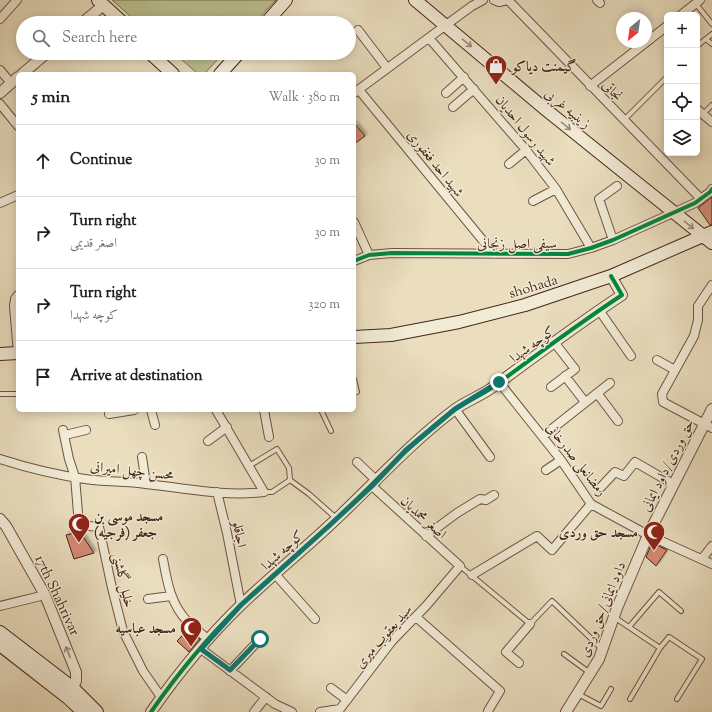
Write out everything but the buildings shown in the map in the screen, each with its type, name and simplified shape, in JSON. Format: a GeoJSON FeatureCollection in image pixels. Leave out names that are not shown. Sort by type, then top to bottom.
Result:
{"type":"FeatureCollection","features":[{"type":"Feature","properties":{"kind":"main road"},"geometry":{"type":"LineString","coordinates":[[272,16],[286,0]]}},
{"type":"Feature","properties":{"kind":"main road","name":"زینبیه غربی"},"geometry":{"type":"LineString","coordinates":[[415,0],[545,109],[674,212],[709,237]]}},
{"type":"Feature","properties":{"kind":"main road"},"geometry":{"type":"LineString","coordinates":[[96,3],[109,16]]}},
{"type":"Feature","properties":{"kind":"main road"},"geometry":{"type":"LineString","coordinates":[[96,3],[114,16]]}},
{"type":"Feature","properties":{"kind":"main road"},"geometry":{"type":"LineString","coordinates":[[158,60],[171,72]]}},
{"type":"Feature","properties":{"kind":"main road"},"geometry":{"type":"LineString","coordinates":[[164,60],[177,72]]}},
{"type":"Feature","properties":{"kind":"main road"},"geometry":{"type":"LineString","coordinates":[[222,72],[233,60]]}},
{"type":"Feature","properties":{"kind":"main road","name":"shohada"},"geometry":{"type":"LineString","coordinates":[[356,337],[391,335],[459,322],[525,305],[612,276],[709,237]]}},
{"type":"Feature","properties":{"kind":"main road"},"geometry":{"type":"LineString","coordinates":[[0,354],[16,353]]}},
{"type":"Feature","properties":{"kind":"main road"},"geometry":{"type":"LineString","coordinates":[[0,632],[70,693],[83,712]]}},
{"type":"Feature","properties":{"kind":"main road"},"geometry":{"type":"LineString","coordinates":[[0,645],[97,712]]}},
{"type":"Feature","properties":{"kind":"street"},"geometry":{"type":"LineString","coordinates":[[0,19],[17,0]]}},
{"type":"Feature","properties":{"kind":"street"},"geometry":{"type":"LineString","coordinates":[[356,91],[472,6],[484,0]]}},
{"type":"Feature","properties":{"kind":"street"},"geometry":{"type":"LineString","coordinates":[[497,1],[508,0]]}},
{"type":"Feature","properties":{"kind":"street","name":"نجاتی"},"geometry":{"type":"LineString","coordinates":[[508,0],[700,198]]}},
{"type":"Feature","properties":{"kind":"street"},"geometry":{"type":"LineString","coordinates":[[685,12],[698,2]]}},
{"type":"Feature","properties":{"kind":"street"},"geometry":{"type":"LineString","coordinates":[[87,16],[96,3]]}},
{"type":"Feature","properties":{"kind":"street"},"geometry":{"type":"LineString","coordinates":[[590,86],[664,28]]}},
{"type":"Feature","properties":{"kind":"street"},"geometry":{"type":"LineString","coordinates":[[358,30],[387,68]]}},
{"type":"Feature","properties":{"kind":"street","name":"شهید رسول احدیان"},"geometry":{"type":"LineString","coordinates":[[429,38],[526,150],[556,189],[591,248]]}},
{"type":"Feature","properties":{"kind":"street"},"geometry":{"type":"LineString","coordinates":[[24,72],[39,60]]}},
{"type":"Feature","properties":{"kind":"street"},"geometry":{"type":"LineString","coordinates":[[0,70],[14,80],[0,93]]}},
{"type":"Feature","properties":{"kind":"street"},"geometry":{"type":"LineString","coordinates":[[446,93],[464,77]]}},
{"type":"Feature","properties":{"kind":"street"},"geometry":{"type":"LineString","coordinates":[[453,107],[474,89]]}},
{"type":"Feature","properties":{"kind":"street","name":"شهید احد فغفوری"},"geometry":{"type":"LineString","coordinates":[[356,91],[494,254]]}},
{"type":"Feature","properties":{"kind":"street"},"geometry":{"type":"LineString","coordinates":[[0,104],[16,124]]}},
{"type":"Feature","properties":{"kind":"street"},"geometry":{"type":"LineString","coordinates":[[700,111],[712,122]]}},
{"type":"Feature","properties":{"kind":"street"},"geometry":{"type":"LineString","coordinates":[[509,164],[526,150]]}},
{"type":"Feature","properties":{"kind":"street"},"geometry":{"type":"LineString","coordinates":[[613,240],[599,199],[617,186]]}},
{"type":"Feature","properties":{"kind":"street"},"geometry":{"type":"LineString","coordinates":[[533,201],[556,189]]}},
{"type":"Feature","properties":{"kind":"street","name":"سیفی اصل زنجانی"},"geometry":{"type":"LineString","coordinates":[[356,260],[369,255],[392,253],[568,254],[613,240],[695,203],[712,189]]}},
{"type":"Feature","properties":{"kind":"street"},"geometry":{"type":"LineString","coordinates":[[0,203],[16,196]]}},
{"type":"Feature","properties":{"kind":"street"},"geometry":{"type":"LineString","coordinates":[[357,238],[369,255]]}},
{"type":"Feature","properties":{"kind":"street","name":"کوچه شهدا"},"geometry":{"type":"LineString","coordinates":[[151,712],[161,697],[201,649],[241,605],[337,519],[406,450],[455,409],[499,382],[622,295],[612,276]]}},
{"type":"Feature","properties":{"kind":"street"},"geometry":{"type":"LineString","coordinates":[[708,426],[663,402],[662,394],[694,336],[698,320],[698,306],[711,288]]}},
{"type":"Feature","properties":{"kind":"street"},"geometry":{"type":"LineString","coordinates":[[16,298],[14,306],[16,330]]}},
{"type":"Feature","properties":{"kind":"street"},"geometry":{"type":"LineString","coordinates":[[599,310],[631,356]]}},
{"type":"Feature","properties":{"kind":"street"},"geometry":{"type":"LineString","coordinates":[[551,387],[575,369],[554,342]]}},
{"type":"Feature","properties":{"kind":"street"},"geometry":{"type":"LineString","coordinates":[[657,360],[676,370]]}},
{"type":"Feature","properties":{"kind":"street"},"geometry":{"type":"LineString","coordinates":[[565,376],[585,402]]}},
{"type":"Feature","properties":{"kind":"street","name":"رمضانعلی صدرخانی"},"geometry":{"type":"LineString","coordinates":[[499,382],[543,436],[591,504],[648,535],[712,564]]}},
{"type":"Feature","properties":{"kind":"street"},"geometry":{"type":"LineString","coordinates":[[543,436],[610,383]]}},
{"type":"Feature","properties":{"kind":"street"},"geometry":{"type":"LineString","coordinates":[[597,393],[618,421]]}},
{"type":"Feature","properties":{"kind":"street","name":"حق وردی/داود ایمانی"},"geometry":{"type":"LineString","coordinates":[[648,535],[673,484],[708,426],[712,408]]}},
{"type":"Feature","properties":{"kind":"street"},"geometry":{"type":"LineString","coordinates":[[455,409],[490,457]]}},
{"type":"Feature","properties":{"kind":"street"},"geometry":{"type":"LineString","coordinates":[[109,414],[120,412]]}},
{"type":"Feature","properties":{"kind":"street"},"geometry":{"type":"LineString","coordinates":[[152,412],[155,425]]}},
{"type":"Feature","properties":{"kind":"street"},"geometry":{"type":"LineString","coordinates":[[217,412],[264,492]]}},
{"type":"Feature","properties":{"kind":"street"},"geometry":{"type":"LineString","coordinates":[[264,412],[269,437]]}},
{"type":"Feature","properties":{"kind":"street"},"geometry":{"type":"LineString","coordinates":[[208,440],[227,427]]}},
{"type":"Feature","properties":{"kind":"street"},"geometry":{"type":"LineString","coordinates":[[75,477],[69,458],[64,432],[86,430]]}},
{"type":"Feature","properties":{"kind":"street"},"geometry":{"type":"LineString","coordinates":[[142,457],[146,484]]}},
{"type":"Feature","properties":{"kind":"street","name":"محسن چهل امیرانی"},"geometry":{"type":"LineString","coordinates":[[0,458],[25,467],[86,479],[217,492],[246,494],[264,492]]}},
{"type":"Feature","properties":{"kind":"street"},"geometry":{"type":"LineString","coordinates":[[546,470],[561,460]]}},
{"type":"Feature","properties":{"kind":"street","name":"اصغر محمدیان"},"geometry":{"type":"LineString","coordinates":[[357,462],[374,483],[426,536],[460,566]]}},
{"type":"Feature","properties":{"kind":"street"},"geometry":{"type":"LineString","coordinates":[[601,487],[615,472],[624,476],[635,462],[673,484]]}},
{"type":"Feature","properties":{"kind":"street","name":"خلیل گلشنی"},"geometry":{"type":"LineString","coordinates":[[75,477],[79,525],[99,528],[123,631],[143,671],[161,697]]}},
{"type":"Feature","properties":{"kind":"street","name":"اجاقلو"},"geometry":{"type":"LineString","coordinates":[[217,492],[227,533],[241,605]]}},
{"type":"Feature","properties":{"kind":"street"},"geometry":{"type":"LineString","coordinates":[[426,536],[480,499],[486,500],[494,495]]}},
{"type":"Feature","properties":{"kind":"street"},"geometry":{"type":"LineString","coordinates":[[472,575],[538,536],[552,550],[591,504]]}},
{"type":"Feature","properties":{"kind":"street","name":"17th Shahrivar"},"geometry":{"type":"LineString","coordinates":[[0,519],[6,526],[45,595],[76,672],[76,681],[70,693]]}},
{"type":"Feature","properties":{"kind":"street","name":"داود ایمانی/حق وردی"},"geometry":{"type":"LineString","coordinates":[[566,712],[599,659],[614,616],[648,535]]}},
{"type":"Feature","properties":{"kind":"street"},"geometry":{"type":"LineString","coordinates":[[702,559],[712,546]]}},
{"type":"Feature","properties":{"kind":"street"},"geometry":{"type":"LineString","coordinates":[[163,559],[166,579],[176,607],[187,622],[209,640]]}},
{"type":"Feature","properties":{"kind":"street","name":"سید یعقوب میری"},"geometry":{"type":"LineString","coordinates":[[320,712],[343,710],[347,700],[392,641],[416,617],[460,566]]}},
{"type":"Feature","properties":{"kind":"street"},"geometry":{"type":"LineString","coordinates":[[275,574],[315,619]]}},
{"type":"Feature","properties":{"kind":"street"},"geometry":{"type":"LineString","coordinates":[[0,606],[45,595]]}},
{"type":"Feature","properties":{"kind":"street"},"geometry":{"type":"LineString","coordinates":[[148,599],[172,596]]}},
{"type":"Feature","properties":{"kind":"street"},"geometry":{"type":"LineString","coordinates":[[416,617],[500,691],[488,711]]}},
{"type":"Feature","properties":{"kind":"street"},"geometry":{"type":"LineString","coordinates":[[519,663],[506,652],[530,624]]}},
{"type":"Feature","properties":{"kind":"street"},"geometry":{"type":"LineString","coordinates":[[230,670],[260,639]]}},
{"type":"Feature","properties":{"kind":"street"},"geometry":{"type":"LineString","coordinates":[[201,649],[275,704],[292,712]]}},
{"type":"Feature","properties":{"kind":"street"},"geometry":{"type":"LineString","coordinates":[[331,688],[347,700]]}},
{"type":"Feature","properties":{"kind":"street"},"geometry":{"type":"LineString","coordinates":[[254,712],[266,697]]}},
{"type":"Feature","properties":{"kind":"lane"},"geometry":{"type":"LineString","coordinates":[[698,2],[712,24]]}},
{"type":"Feature","properties":{"kind":"lane"},"geometry":{"type":"LineString","coordinates":[[700,44],[712,34]]}},
{"type":"Feature","properties":{"kind":"lane"},"geometry":{"type":"LineString","coordinates":[[706,39],[712,44]]}},
{"type":"Feature","properties":{"kind":"lane"},"geometry":{"type":"LineString","coordinates":[[624,120],[664,80]]}},
{"type":"Feature","properties":{"kind":"lane"},"geometry":{"type":"LineString","coordinates":[[700,111],[712,105]]}},
{"type":"Feature","properties":{"kind":"lane"},"geometry":{"type":"LineString","coordinates":[[0,394],[16,394]]}},
{"type":"Feature","properties":{"kind":"lane"},"geometry":{"type":"LineString","coordinates":[[321,412],[331,431]]}},
{"type":"Feature","properties":{"kind":"lane"},"geometry":{"type":"LineString","coordinates":[[249,466],[277,449],[289,468],[290,480]]}},
{"type":"Feature","properties":{"kind":"lane"},"geometry":{"type":"LineString","coordinates":[[264,492],[272,492],[290,480]]}},
{"type":"Feature","properties":{"kind":"lane"},"geometry":{"type":"LineString","coordinates":[[290,480],[310,494],[337,519]]}},
{"type":"Feature","properties":{"kind":"lane"},"geometry":{"type":"LineString","coordinates":[[460,566],[530,624],[552,601],[602,649]]}},
{"type":"Feature","properties":{"kind":"lane"},"geometry":{"type":"LineString","coordinates":[[629,627],[659,592],[681,611]]}},
{"type":"Feature","properties":{"kind":"lane"},"geometry":{"type":"LineString","coordinates":[[614,616],[660,648]]}},
{"type":"Feature","properties":{"kind":"lane"},"geometry":{"type":"LineString","coordinates":[[630,699],[660,648],[669,637],[702,659],[677,699]]}},
{"type":"Feature","properties":{"kind":"lane"},"geometry":{"type":"LineString","coordinates":[[564,654],[590,673]]}},
{"type":"Feature","properties":{"kind":"lane"},"geometry":{"type":"LineString","coordinates":[[577,694],[601,706],[611,688]]}},
{"type":"Feature","properties":{"kind":"green space"},"geometry":{"type":"Polygon","coordinates":[[[112,0],[276,0],[261,16],[130,16],[112,0]]]}},
{"type":"Feature","properties":{"kind":"green space"},"geometry":{"type":"Polygon","coordinates":[[[182,60],[217,60],[206,72],[196,72],[182,60]]]}},
{"type":"Feature","properties":{"kind":"cycle path"},"geometry":{"type":"LineString","coordinates":[[356,260],[369,255],[392,253],[568,254],[613,240],[695,203],[712,189]]}},
{"type":"Feature","properties":{"kind":"cycle path"},"geometry":{"type":"LineString","coordinates":[[151,712],[193,657],[229,617],[263,584],[331,524],[437,423],[463,404],[488,390],[622,295],[611,276]]}},
{"type":"Feature","properties":{"kind":"place","name":"گیمنت دیاکو"},"geometry":{"type":"Point","coordinates":[496,86]}},
{"type":"Feature","properties":{"kind":"place","name":"مسجد موسی بن جعفر (فرجیه)"},"geometry":{"type":"Point","coordinates":[79,544]}},
{"type":"Feature","properties":{"kind":"place","name":"مسجد حق وردی"},"geometry":{"type":"Point","coordinates":[654,552]}},
{"type":"Feature","properties":{"kind":"place","name":"مسجد عباسیه"},"geometry":{"type":"Point","coordinates":[191,648]}},
{"type":"Feature","properties":{"kind":"route"},"geometry":{"type":"LineString","coordinates":[[260,639],[230,670],[201,649],[241,605],[372,486],[406,450],[455,409],[499,382]]}}]}
